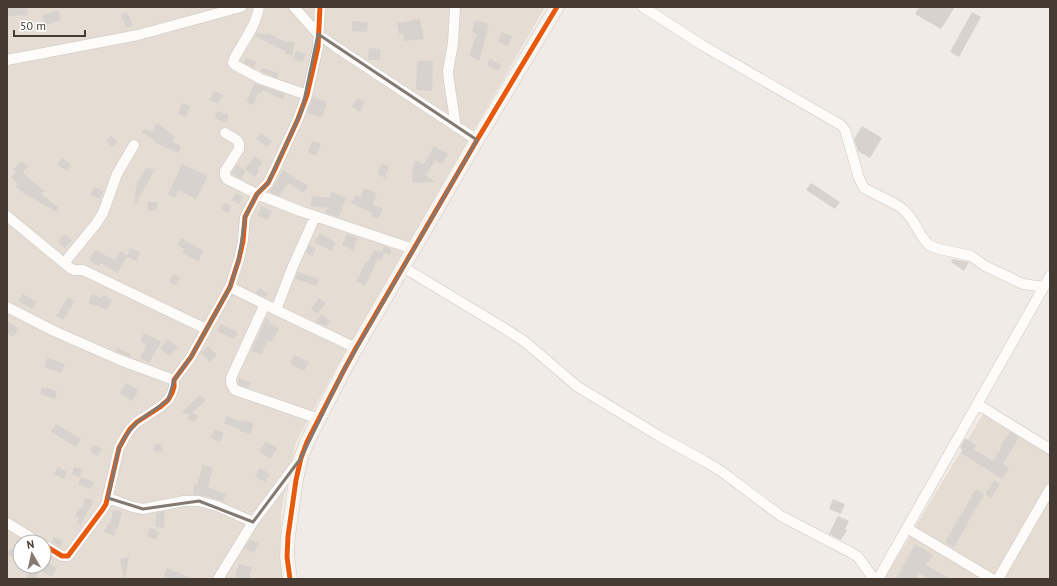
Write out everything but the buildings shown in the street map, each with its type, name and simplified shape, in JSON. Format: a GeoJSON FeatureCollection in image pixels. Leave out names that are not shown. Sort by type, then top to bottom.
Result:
{"type":"FeatureCollection","features":[{"type":"Feature","properties":{"kind":"street"},"geometry":{"type":"LineString","coordinates":[[7,60],[138,35],[241,7]]}},
{"type":"Feature","properties":{"kind":"street"},"geometry":{"type":"LineString","coordinates":[[259,7],[254,25],[233,63],[260,78],[307,95]]}},
{"type":"Feature","properties":{"kind":"street"},"geometry":{"type":"LineString","coordinates":[[294,7],[318,34],[477,140]]}},
{"type":"Feature","properties":{"kind":"street"},"geometry":{"type":"LineString","coordinates":[[52,550],[62,556],[68,556],[103,509],[108,498],[119,448],[125,437],[137,422],[168,400],[174,387],[174,380],[191,357],[230,287],[239,259],[246,217],[257,194],[268,182],[274,171],[298,119],[307,95],[318,47],[320,7]]}},
{"type":"Feature","properties":{"kind":"street"},"geometry":{"type":"LineString","coordinates":[[455,7],[453,42],[448,71],[456,127]]}},
{"type":"Feature","properties":{"kind":"street"},"geometry":{"type":"LineString","coordinates":[[290,579],[287,557],[288,536],[295,486],[307,442],[356,348],[477,140],[557,7]]}},
{"type":"Feature","properties":{"kind":"street"},"geometry":{"type":"LineString","coordinates":[[643,7],[702,45],[841,125],[845,130],[859,178],[864,188],[904,210],[929,245],[939,249],[971,256],[984,266],[1023,284],[1044,287]]}},
{"type":"Feature","properties":{"kind":"street"},"geometry":{"type":"LineString","coordinates":[[225,133],[237,140],[239,144],[239,149],[225,171],[227,179],[257,194],[315,217],[413,250]]}},
{"type":"Feature","properties":{"kind":"street"},"geometry":{"type":"LineString","coordinates":[[64,263],[96,224],[103,213],[117,174],[134,145]]}},
{"type":"Feature","properties":{"kind":"street"},"geometry":{"type":"LineString","coordinates":[[7,216],[70,268],[74,270],[82,270],[206,329]]}},
{"type":"Feature","properties":{"kind":"street"},"geometry":{"type":"LineString","coordinates":[[276,310],[315,217]]}},
{"type":"Feature","properties":{"kind":"street"},"geometry":{"type":"LineString","coordinates":[[403,268],[502,327],[524,342],[578,387],[659,436],[716,468],[781,516],[858,557],[874,579]]}},
{"type":"Feature","properties":{"kind":"street"},"geometry":{"type":"LineString","coordinates":[[878,579],[1050,276]]}},
{"type":"Feature","properties":{"kind":"street"},"geometry":{"type":"LineString","coordinates":[[230,287],[356,348]]}},
{"type":"Feature","properties":{"kind":"street"},"geometry":{"type":"LineString","coordinates":[[265,304],[231,378],[232,387],[235,390],[319,419]]}},
{"type":"Feature","properties":{"kind":"street"},"geometry":{"type":"LineString","coordinates":[[7,307],[54,331],[113,357],[174,380]]}},
{"type":"Feature","properties":{"kind":"street"},"geometry":{"type":"LineString","coordinates":[[977,404],[1050,449]]}},
{"type":"Feature","properties":{"kind":"street"},"geometry":{"type":"LineString","coordinates":[[218,579],[252,522],[302,458]]}},
{"type":"Feature","properties":{"kind":"street"},"geometry":{"type":"LineString","coordinates":[[998,579],[1050,489]]}},
{"type":"Feature","properties":{"kind":"street"},"geometry":{"type":"LineString","coordinates":[[108,498],[143,509],[184,501],[199,501],[217,506],[252,522]]}},
{"type":"Feature","properties":{"kind":"street"},"geometry":{"type":"LineString","coordinates":[[7,523],[25,534]]}},
{"type":"Feature","properties":{"kind":"street"},"geometry":{"type":"LineString","coordinates":[[907,528],[992,579]]}},
{"type":"Feature","properties":{"kind":"highlighted area"},"geometry":{"type":"Polygon","coordinates":[[[318,34],[477,140],[344,370],[301,458],[253,522],[199,501],[143,509],[108,498],[119,448],[125,437],[137,422],[168,400],[174,380],[191,357],[230,287],[239,259],[245,217],[257,194],[268,183],[302,110],[318,34]]]}},
{"type":"Feature","properties":{"kind":"shaded area"},"geometry":{"type":"Polygon","coordinates":[[[7,7],[545,7],[337,366],[296,442],[281,511],[282,579],[7,579],[7,7]]]}},
{"type":"Feature","properties":{"kind":"shaded area"},"geometry":{"type":"Polygon","coordinates":[[[988,406],[1050,443],[1050,579],[884,579],[988,406]]]}},
{"type":"Feature","properties":{"kind":"cycle path"},"geometry":{"type":"LineString","coordinates":[[52,550],[62,556],[68,556],[103,509],[106,504],[119,448],[125,437],[137,422],[168,400],[174,387],[174,380],[191,357],[230,287],[243,241],[245,217],[257,194],[268,183],[298,119],[307,95],[318,47],[320,7]]}},
{"type":"Feature","properties":{"kind":"cycle path"},"geometry":{"type":"LineString","coordinates":[[290,579],[287,557],[288,536],[296,480],[301,458],[307,442],[356,348],[477,140],[557,7]]}}]}
